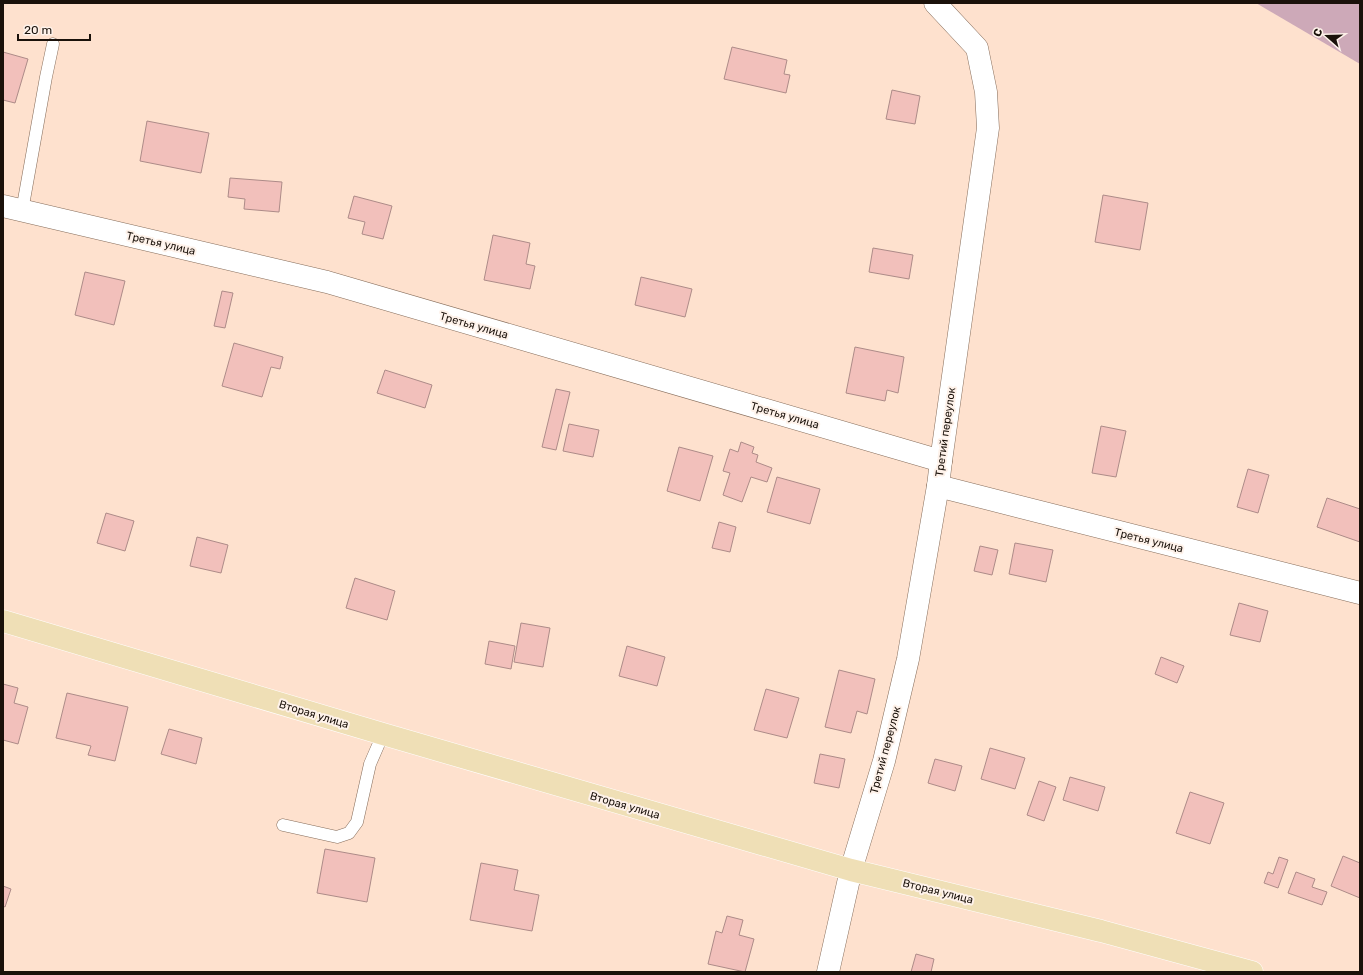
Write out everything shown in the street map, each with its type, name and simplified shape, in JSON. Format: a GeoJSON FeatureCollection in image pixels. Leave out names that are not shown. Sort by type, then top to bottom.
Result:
{"type":"FeatureCollection","features":[{"type":"Feature","properties":{"kind":"main road","name":"Вторая улица"},"geometry":{"type":"LineString","coordinates":[[3,621],[383,734],[851,870],[1100,932],[1252,972]]}},
{"type":"Feature","properties":{"kind":"street","name":"Третий переулок"},"geometry":{"type":"LineString","coordinates":[[828,972],[851,870],[884,761],[908,659],[938,486],[940,461],[988,128],[986,92],[977,48],[935,3]]}},
{"type":"Feature","properties":{"kind":"street","name":"Третья улица"},"geometry":{"type":"LineString","coordinates":[[13,208],[327,282],[940,461]]}},
{"type":"Feature","properties":{"kind":"street","name":"Третья улица"},"geometry":{"type":"LineString","coordinates":[[938,486],[1360,593]]}},
{"type":"Feature","properties":{"kind":"lane"},"geometry":{"type":"LineString","coordinates":[[13,208],[45,84],[53,44]]}},
{"type":"Feature","properties":{"kind":"lane"},"geometry":{"type":"LineString","coordinates":[[283,825],[337,837],[349,833],[357,822],[370,764],[383,734]]}},
{"type":"Feature","properties":{"kind":"shaded area"},"geometry":{"type":"Polygon","coordinates":[[[1256,3],[1360,3],[1360,64],[1256,3]]]}},
{"type":"Feature","properties":{"kind":"building"},"geometry":{"type":"Polygon","coordinates":[[[732,47],[787,60],[784,74],[790,75],[786,93],[724,79],[732,47]]]}},
{"type":"Feature","properties":{"kind":"building"},"geometry":{"type":"Polygon","coordinates":[[[3,52],[28,59],[15,103],[3,100],[3,52]]]}},
{"type":"Feature","properties":{"kind":"building"},"geometry":{"type":"Polygon","coordinates":[[[892,90],[920,96],[915,124],[886,119],[892,90]]]}},
{"type":"Feature","properties":{"kind":"building"},"geometry":{"type":"Polygon","coordinates":[[[147,121],[209,133],[201,173],[140,161],[147,121]]]}},
{"type":"Feature","properties":{"kind":"building"},"geometry":{"type":"Polygon","coordinates":[[[230,178],[282,182],[279,212],[244,209],[245,199],[228,197],[230,178]]]}},
{"type":"Feature","properties":{"kind":"building"},"geometry":{"type":"Polygon","coordinates":[[[1103,195],[1148,203],[1140,250],[1095,242],[1103,195]]]}},
{"type":"Feature","properties":{"kind":"building"},"geometry":{"type":"Polygon","coordinates":[[[354,196],[392,206],[383,239],[362,234],[365,222],[348,218],[354,196]]]}},
{"type":"Feature","properties":{"kind":"building"},"geometry":{"type":"Polygon","coordinates":[[[493,235],[530,243],[526,264],[535,266],[530,289],[484,280],[493,235]]]}},
{"type":"Feature","properties":{"kind":"building"},"geometry":{"type":"Polygon","coordinates":[[[873,248],[913,255],[909,279],[869,272],[873,248]]]}},
{"type":"Feature","properties":{"kind":"building"},"geometry":{"type":"Polygon","coordinates":[[[85,272],[125,281],[114,325],[75,315],[85,272]]]}},
{"type":"Feature","properties":{"kind":"building"},"geometry":{"type":"Polygon","coordinates":[[[641,277],[692,289],[685,317],[635,305],[641,277]]]}},
{"type":"Feature","properties":{"kind":"building"},"geometry":{"type":"Polygon","coordinates":[[[222,291],[233,293],[225,328],[214,326],[222,291]]]}},
{"type":"Feature","properties":{"kind":"building"},"geometry":{"type":"Polygon","coordinates":[[[234,343],[283,357],[280,369],[271,367],[262,397],[222,386],[234,343]]]}},
{"type":"Feature","properties":{"kind":"building"},"geometry":{"type":"Polygon","coordinates":[[[855,347],[904,357],[898,393],[887,390],[885,401],[846,393],[855,347]]]}},
{"type":"Feature","properties":{"kind":"building"},"geometry":{"type":"Polygon","coordinates":[[[385,370],[432,385],[425,408],[377,393],[385,370]]]}},
{"type":"Feature","properties":{"kind":"building"},"geometry":{"type":"Polygon","coordinates":[[[556,389],[570,392],[556,450],[542,447],[556,389]]]}},
{"type":"Feature","properties":{"kind":"building"},"geometry":{"type":"Polygon","coordinates":[[[569,424],[599,430],[593,457],[563,451],[569,424]]]}},
{"type":"Feature","properties":{"kind":"building"},"geometry":{"type":"Polygon","coordinates":[[[1101,426],[1126,431],[1116,477],[1092,473],[1101,426]]]}},
{"type":"Feature","properties":{"kind":"building"},"geometry":{"type":"Polygon","coordinates":[[[741,442],[754,447],[752,453],[758,455],[756,462],[772,468],[767,482],[751,477],[742,502],[723,495],[730,473],[723,471],[730,449],[738,452],[741,442]]]}},
{"type":"Feature","properties":{"kind":"building"},"geometry":{"type":"Polygon","coordinates":[[[679,447],[713,456],[700,501],[667,491],[679,447]]]}},
{"type":"Feature","properties":{"kind":"building"},"geometry":{"type":"Polygon","coordinates":[[[1248,469],[1269,475],[1258,513],[1237,507],[1248,469]]]}},
{"type":"Feature","properties":{"kind":"building"},"geometry":{"type":"Polygon","coordinates":[[[777,477],[820,489],[810,524],[767,512],[777,477]]]}},
{"type":"Feature","properties":{"kind":"building"},"geometry":{"type":"Polygon","coordinates":[[[1327,498],[1360,509],[1360,542],[1317,527],[1327,498]]]}},
{"type":"Feature","properties":{"kind":"building"},"geometry":{"type":"Polygon","coordinates":[[[106,513],[134,521],[125,551],[97,543],[106,513]]]}},
{"type":"Feature","properties":{"kind":"building"},"geometry":{"type":"Polygon","coordinates":[[[719,522],[736,527],[730,552],[712,548],[719,522]]]}},
{"type":"Feature","properties":{"kind":"building"},"geometry":{"type":"Polygon","coordinates":[[[197,537],[228,545],[221,573],[190,566],[197,537]]]}},
{"type":"Feature","properties":{"kind":"building"},"geometry":{"type":"Polygon","coordinates":[[[1015,543],[1053,550],[1046,582],[1009,574],[1015,543]]]}},
{"type":"Feature","properties":{"kind":"building"},"geometry":{"type":"Polygon","coordinates":[[[980,546],[998,550],[992,575],[974,571],[980,546]]]}},
{"type":"Feature","properties":{"kind":"building"},"geometry":{"type":"Polygon","coordinates":[[[355,578],[395,591],[387,620],[346,608],[355,578]]]}},
{"type":"Feature","properties":{"kind":"building"},"geometry":{"type":"Polygon","coordinates":[[[1239,603],[1268,611],[1260,642],[1230,635],[1239,603]]]}},
{"type":"Feature","properties":{"kind":"building"},"geometry":{"type":"Polygon","coordinates":[[[521,623],[550,628],[543,667],[514,662],[521,623]]]}},
{"type":"Feature","properties":{"kind":"building"},"geometry":{"type":"Polygon","coordinates":[[[489,641],[515,646],[511,669],[485,664],[489,641]]]}},
{"type":"Feature","properties":{"kind":"building"},"geometry":{"type":"Polygon","coordinates":[[[627,646],[665,657],[657,686],[619,676],[627,646]]]}},
{"type":"Feature","properties":{"kind":"building"},"geometry":{"type":"Polygon","coordinates":[[[1161,657],[1184,666],[1177,683],[1155,674],[1161,657]]]}},
{"type":"Feature","properties":{"kind":"building"},"geometry":{"type":"Polygon","coordinates":[[[839,670],[875,679],[867,714],[857,711],[851,733],[825,727],[839,670]]]}},
{"type":"Feature","properties":{"kind":"building"},"geometry":{"type":"Polygon","coordinates":[[[3,684],[18,688],[14,703],[28,707],[18,744],[3,740],[3,684]]]}},
{"type":"Feature","properties":{"kind":"building"},"geometry":{"type":"Polygon","coordinates":[[[766,689],[799,698],[787,738],[754,730],[766,689]]]}},
{"type":"Feature","properties":{"kind":"building"},"geometry":{"type":"Polygon","coordinates":[[[67,693],[128,707],[115,761],[88,755],[91,746],[56,738],[67,693]]]}},
{"type":"Feature","properties":{"kind":"building"},"geometry":{"type":"Polygon","coordinates":[[[169,729],[202,738],[196,764],[161,754],[169,729]]]}},
{"type":"Feature","properties":{"kind":"building"},"geometry":{"type":"Polygon","coordinates":[[[990,748],[1025,758],[1015,789],[981,779],[990,748]]]}},
{"type":"Feature","properties":{"kind":"building"},"geometry":{"type":"Polygon","coordinates":[[[820,754],[845,759],[839,788],[814,783],[820,754]]]}},
{"type":"Feature","properties":{"kind":"building"},"geometry":{"type":"Polygon","coordinates":[[[935,759],[962,766],[955,791],[928,783],[935,759]]]}},
{"type":"Feature","properties":{"kind":"building"},"geometry":{"type":"Polygon","coordinates":[[[1070,777],[1105,787],[1098,811],[1063,800],[1070,777]]]}},
{"type":"Feature","properties":{"kind":"building"},"geometry":{"type":"Polygon","coordinates":[[[1039,781],[1056,787],[1044,821],[1027,815],[1039,781]]]}},
{"type":"Feature","properties":{"kind":"building"},"geometry":{"type":"Polygon","coordinates":[[[1190,792],[1224,803],[1210,844],[1176,833],[1190,792]]]}},
{"type":"Feature","properties":{"kind":"building"},"geometry":{"type":"Polygon","coordinates":[[[325,849],[375,858],[367,902],[317,893],[325,849]]]}},
{"type":"Feature","properties":{"kind":"building"},"geometry":{"type":"Polygon","coordinates":[[[1343,856],[1360,863],[1360,898],[1331,886],[1343,856]]]}},
{"type":"Feature","properties":{"kind":"building"},"geometry":{"type":"Polygon","coordinates":[[[1279,857],[1288,860],[1278,888],[1264,883],[1268,872],[1273,874],[1279,857]]]}},
{"type":"Feature","properties":{"kind":"building"},"geometry":{"type":"Polygon","coordinates":[[[481,863],[518,870],[514,890],[539,895],[532,931],[470,920],[481,863]]]}},
{"type":"Feature","properties":{"kind":"building"},"geometry":{"type":"Polygon","coordinates":[[[1296,872],[1315,879],[1312,887],[1327,892],[1322,905],[1288,893],[1296,872]]]}},
{"type":"Feature","properties":{"kind":"building"},"geometry":{"type":"Polygon","coordinates":[[[3,886],[11,889],[5,907],[3,906],[3,886]]]}},
{"type":"Feature","properties":{"kind":"building"},"geometry":{"type":"Polygon","coordinates":[[[727,916],[743,920],[739,935],[754,939],[745,972],[708,964],[716,931],[722,933],[727,916]]]}},
{"type":"Feature","properties":{"kind":"building"},"geometry":{"type":"Polygon","coordinates":[[[916,954],[934,959],[931,972],[911,972],[916,954]]]}}]}
